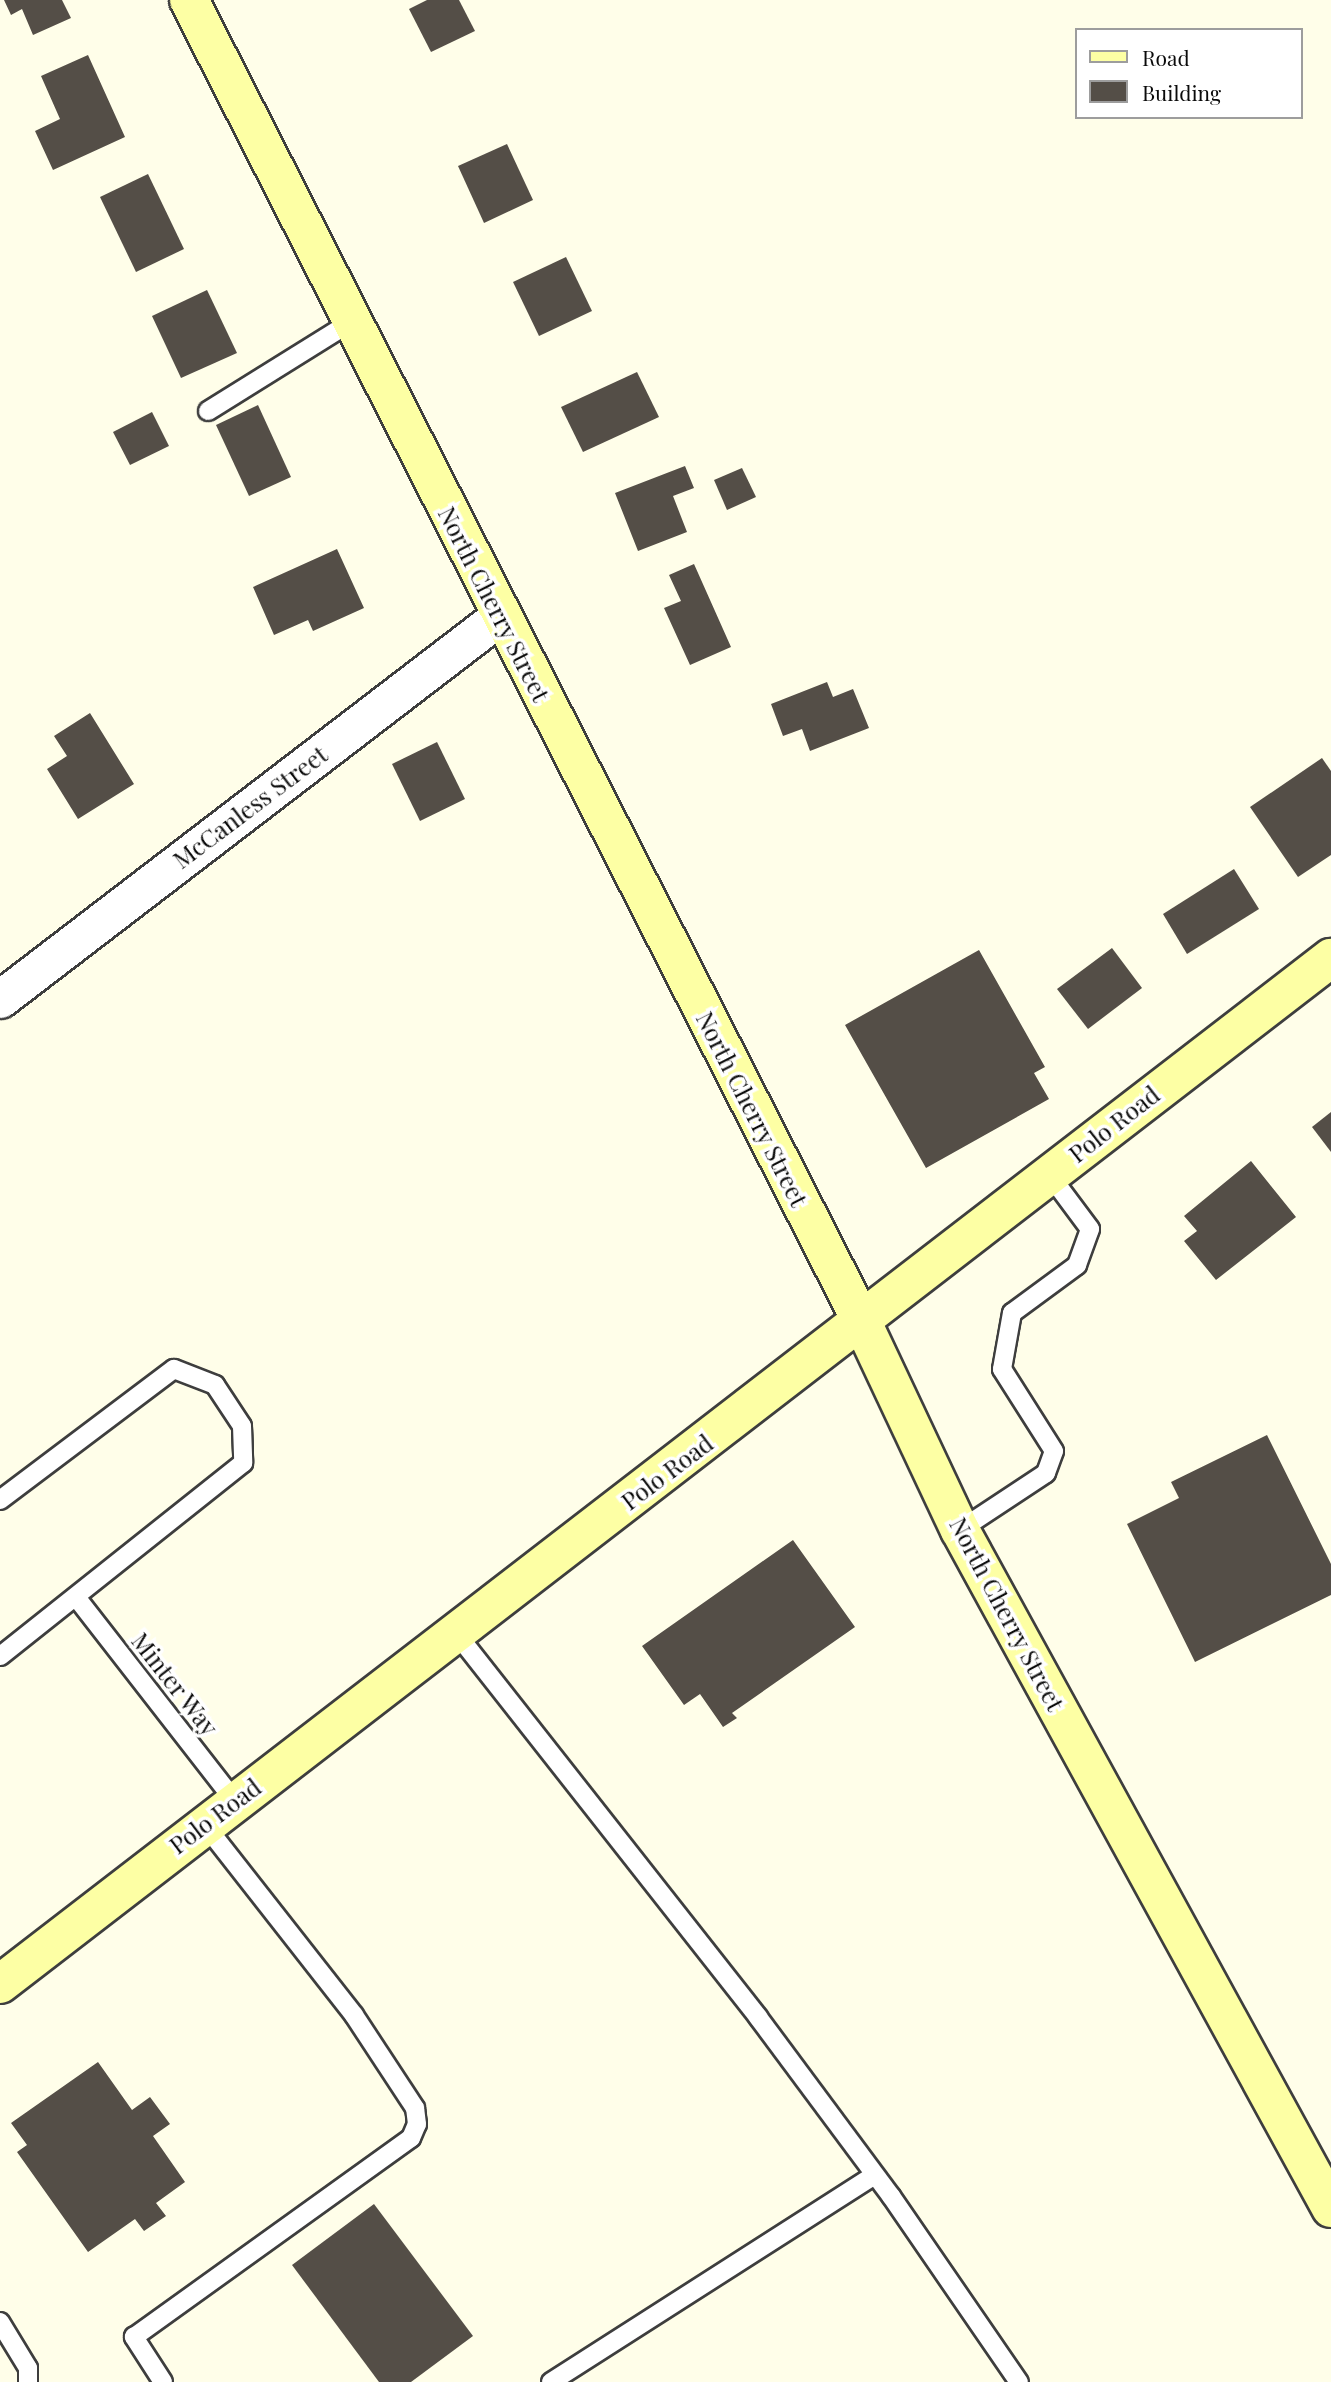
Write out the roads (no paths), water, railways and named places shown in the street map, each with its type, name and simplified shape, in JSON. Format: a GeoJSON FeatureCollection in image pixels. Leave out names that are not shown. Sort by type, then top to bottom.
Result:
{"type":"FeatureCollection","features":[{"type":"Feature","properties":{"kind":"main road","name":"North Cherry Street"},"geometry":{"type":"LineString","coordinates":[[189,0],[500,616],[862,1322],[960,1530],[1331,2208]]}},
{"type":"Feature","properties":{"kind":"main road","name":"Polo Road"},"geometry":{"type":"LineString","coordinates":[[0,1984],[204,1824],[862,1322],[1049,1174],[1331,958]]}},
{"type":"Feature","properties":{"kind":"street","name":"McCanless Street"},"geometry":{"type":"LineString","coordinates":[[0,999],[500,616]]}},
{"type":"Feature","properties":{"kind":"lane"},"geometry":{"type":"LineString","coordinates":[[208,411],[351,322]]}},
{"type":"Feature","properties":{"kind":"lane"},"geometry":{"type":"LineString","coordinates":[[960,1530],[1046,1473],[1054,1451],[1002,1369],[1012,1313],[1077,1265],[1090,1229],[1049,1174]]}},
{"type":"Feature","properties":{"kind":"lane"},"geometry":{"type":"LineString","coordinates":[[0,1500],[174,1369],[215,1385],[242,1426],[243,1462],[76,1597],[1,1652]]}},
{"type":"Feature","properties":{"kind":"lane","name":"Minter Way"},"geometry":{"type":"LineString","coordinates":[[76,1597],[235,1801]]}},
{"type":"Feature","properties":{"kind":"lane"},"geometry":{"type":"LineString","coordinates":[[456,1633],[875,2175],[1018,2382]]}},
{"type":"Feature","properties":{"kind":"lane"},"geometry":{"type":"LineString","coordinates":[[163,2382],[134,2337],[411,2138],[417,2124],[415,2108],[354,2015],[204,1824]]}},
{"type":"Feature","properties":{"kind":"lane"},"geometry":{"type":"LineString","coordinates":[[551,2382],[875,2175]]}},
{"type":"Feature","properties":{"kind":"lane"},"geometry":{"type":"LineString","coordinates":[[0,2322],[28,2368],[28,2382]]}}]}
